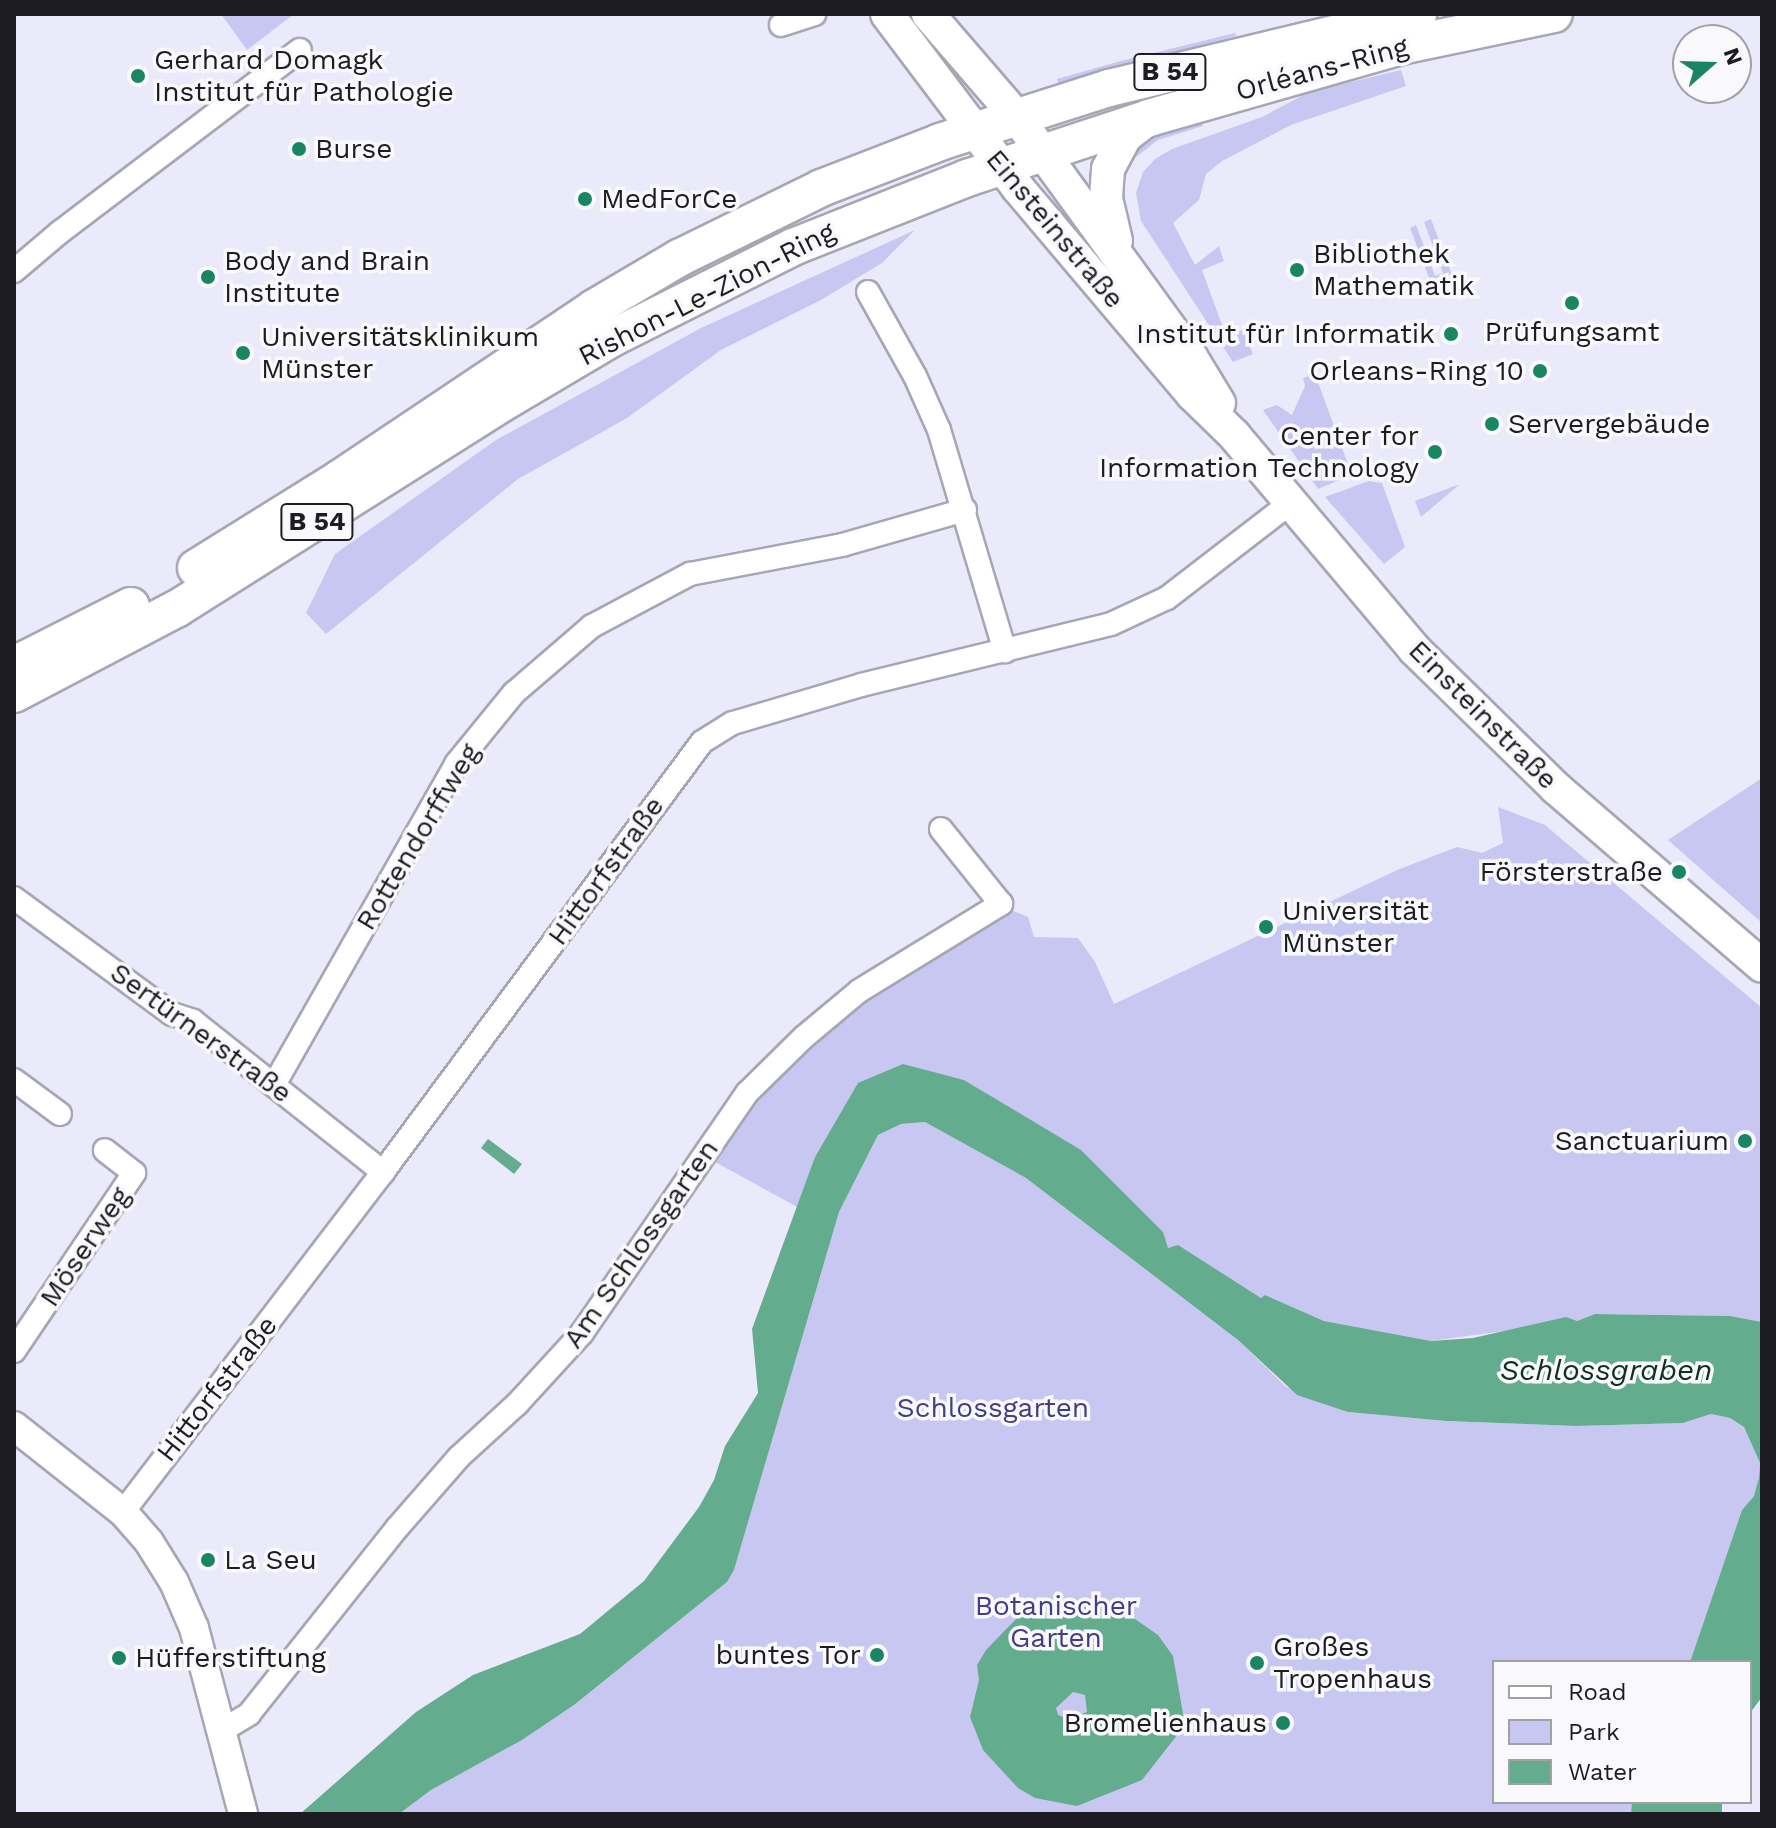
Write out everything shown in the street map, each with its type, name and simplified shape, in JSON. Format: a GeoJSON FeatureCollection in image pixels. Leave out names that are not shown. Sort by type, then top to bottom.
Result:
{"type":"FeatureCollection","features":[{"type":"Feature","properties":{"kind":"main road","name":"Orléans-Ring"},"geometry":{"type":"LineString","coordinates":[[974,130],[1161,74],[1418,14]]}},
{"type":"Feature","properties":{"kind":"main road","name":"Orléans-Ring"},"geometry":{"type":"LineString","coordinates":[[1001,166],[1149,118],[1497,18],[1554,14]]}},
{"type":"Feature","properties":{"kind":"main road","name":"Einsteinstraße"},"geometry":{"type":"LineString","coordinates":[[928,15],[1016,116],[1132,275],[1207,382],[1234,435]]}},
{"type":"Feature","properties":{"kind":"main road","name":"Einsteinstraße"},"geometry":{"type":"LineString","coordinates":[[888,16],[1001,166],[1192,394],[1234,435],[1363,592],[1470,707],[1556,788],[1759,959]]}},
{"type":"Feature","properties":{"kind":"main road"},"geometry":{"type":"LineString","coordinates":[[1132,275],[1111,228],[1105,186],[1119,146],[1149,118]]}},
{"type":"Feature","properties":{"kind":"main road","name":"Rishon-Le-Zion-Ring"},"geometry":{"type":"LineString","coordinates":[[14,665],[95,626],[210,560],[583,315],[679,258],[821,188],[974,130]]}},
{"type":"Feature","properties":{"kind":"main road","name":"Rishon-Le-Zion-Ring"},"geometry":{"type":"LineString","coordinates":[[14,694],[178,608],[509,399],[663,310],[793,247],[1001,166]]}},
{"type":"Feature","properties":{"kind":"street"},"geometry":{"type":"LineString","coordinates":[[781,25],[814,14]]}},
{"type":"Feature","properties":{"kind":"street"},"geometry":{"type":"LineString","coordinates":[[14,271],[60,232],[300,50]]}},
{"type":"Feature","properties":{"kind":"street"},"geometry":{"type":"LineString","coordinates":[[868,292],[915,376],[939,430],[1005,651]]}},
{"type":"Feature","properties":{"kind":"street","name":"Hittorfstraße"},"geometry":{"type":"LineString","coordinates":[[123,1512],[383,1172],[702,742],[733,723],[861,685],[1111,624],[1167,598],[1289,504]]}},
{"type":"Feature","properties":{"kind":"street","name":"Rottendorffweg"},"geometry":{"type":"LineString","coordinates":[[275,1083],[456,764],[514,693],[592,626],[690,574],[842,545],[965,510]]}},
{"type":"Feature","properties":{"kind":"street","name":"Am Schlossgarten"},"geometry":{"type":"LineString","coordinates":[[221,1731],[249,1714],[397,1528],[459,1457],[517,1404],[582,1333],[747,1093],[804,1037],[859,991],[1001,904],[941,829]]}},
{"type":"Feature","properties":{"kind":"street","name":"Sertürnerstraße"},"geometry":{"type":"LineString","coordinates":[[14,898],[172,1014],[193,1021],[275,1083],[383,1172]]}},
{"type":"Feature","properties":{"kind":"street"},"geometry":{"type":"LineString","coordinates":[[14,1080],[60,1114]]}},
{"type":"Feature","properties":{"kind":"street","name":"Möserweg"},"geometry":{"type":"LineString","coordinates":[[14,1351],[134,1173],[105,1150]]}},
{"type":"Feature","properties":{"kind":"street"},"geometry":{"type":"LineString","coordinates":[[14,1426],[123,1512],[149,1542],[174,1582],[194,1628],[243,1814]]}},
{"type":"Feature","properties":{"kind":"green space"},"geometry":{"type":"Polygon","coordinates":[[[221,14],[294,14],[247,50],[221,14]]]}},
{"type":"Feature","properties":{"kind":"green space"},"geometry":{"type":"Polygon","coordinates":[[[1235,33],[1236,36],[1058,83],[1057,79],[1117,62],[1235,33]]]}},
{"type":"Feature","properties":{"kind":"green space"},"geometry":{"type":"Polygon","coordinates":[[[1401,70],[1406,86],[1291,125],[1222,161],[1206,174],[1199,200],[1173,223],[1195,265],[1219,246],[1224,261],[1202,270],[1226,336],[1243,330],[1253,354],[1233,362],[1141,221],[1136,193],[1143,172],[1155,159],[1172,149],[1262,117],[1309,92],[1401,70]]]}},
{"type":"Feature","properties":{"kind":"green space"},"geometry":{"type":"Polygon","coordinates":[[[1202,121],[1203,126],[1158,140],[1136,157],[1126,154],[1139,138],[1202,121]]]}},
{"type":"Feature","properties":{"kind":"green space"},"geometry":{"type":"Polygon","coordinates":[[[1431,219],[1452,275],[1431,283],[1410,228],[1416,225],[1435,276],[1443,273],[1424,222],[1431,219]]]}},
{"type":"Feature","properties":{"kind":"green space"},"geometry":{"type":"Polygon","coordinates":[[[915,230],[882,263],[821,300],[721,350],[627,418],[518,479],[326,634],[306,613],[335,554],[496,440],[701,328],[915,230]]]}},
{"type":"Feature","properties":{"kind":"green space"},"geometry":{"type":"Polygon","coordinates":[[[1315,374],[1352,475],[1318,489],[1263,410],[1277,405],[1292,415],[1305,386],[1303,378],[1315,374]]]}},
{"type":"Feature","properties":{"kind":"green space"},"geometry":{"type":"Polygon","coordinates":[[[1369,481],[1382,483],[1405,547],[1384,564],[1325,497],[1369,481]]]}},
{"type":"Feature","properties":{"kind":"green space"},"geometry":{"type":"Polygon","coordinates":[[[1460,484],[1421,517],[1415,501],[1460,484]]]}},
{"type":"Feature","properties":{"kind":"green space"},"geometry":{"type":"Polygon","coordinates":[[[1762,778],[1762,923],[1668,840],[1762,778]]]}},
{"type":"Feature","properties":{"kind":"green space"},"geometry":{"type":"Polygon","coordinates":[[[1498,807],[1545,825],[1762,1008],[1762,1322],[1730,1316],[1595,1314],[1577,1321],[1431,1341],[1324,1321],[1265,1295],[1261,1298],[1178,1246],[1168,1248],[987,1094],[964,1080],[903,1065],[815,1157],[799,1208],[715,1162],[753,1102],[864,993],[1006,908],[1028,917],[1034,937],[1078,938],[1095,962],[1114,1004],[1397,870],[1457,847],[1482,853],[1503,843],[1498,807]]]}},
{"type":"Feature","properties":{"kind":"green space","name":"Schlossgarten"},"geometry":{"type":"Polygon","coordinates":[[[925,1122],[1026,1178],[1238,1340],[1286,1387],[1348,1412],[1446,1421],[1577,1426],[1683,1423],[1711,1414],[1730,1418],[1744,1427],[1760,1463],[1759,1477],[1754,1496],[1742,1510],[1691,1660],[1492,1660],[1492,1804],[1632,1804],[1631,1814],[399,1814],[431,1790],[522,1740],[574,1705],[727,1582],[734,1570],[839,1212],[878,1135],[900,1124],[925,1122]]]}},
{"type":"Feature","properties":{"kind":"water","name":"Schlossgraben"},"geometry":{"type":"Polygon","coordinates":[[[903,1064],[964,1080],[1081,1150],[1163,1232],[1168,1248],[1178,1245],[1261,1298],[1265,1295],[1324,1321],[1431,1341],[1473,1338],[1566,1317],[1577,1321],[1595,1314],[1730,1316],[1762,1322],[1762,1697],[1752,1710],[1752,1660],[1691,1660],[1742,1510],[1754,1496],[1759,1477],[1760,1463],[1744,1427],[1730,1418],[1711,1414],[1683,1423],[1577,1426],[1446,1421],[1348,1412],[1297,1395],[1238,1340],[1026,1178],[925,1122],[901,1124],[878,1135],[839,1212],[734,1570],[727,1582],[574,1705],[522,1740],[431,1790],[399,1814],[300,1814],[416,1712],[473,1675],[580,1634],[644,1581],[699,1507],[714,1480],[725,1446],[758,1393],[752,1329],[815,1157],[858,1083],[903,1064]]]}},
{"type":"Feature","properties":{"kind":"water"},"geometry":{"type":"Polygon","coordinates":[[[488,1139],[522,1164],[514,1174],[481,1148],[488,1139]]]}},
{"type":"Feature","properties":{"kind":"water"},"geometry":{"type":"Polygon","coordinates":[[[1061,1601],[1112,1603],[1158,1635],[1173,1656],[1185,1725],[1142,1780],[1077,1806],[1035,1798],[1018,1788],[983,1750],[970,1717],[979,1680],[977,1665],[986,1650],[1020,1615],[1038,1606],[1061,1601]],[[1073,1692],[1056,1708],[1058,1715],[1069,1719],[1087,1712],[1085,1695],[1073,1692]]]}},
{"type":"Feature","properties":{"kind":"water"},"geometry":{"type":"Polygon","coordinates":[[[1632,1804],[1722,1804],[1722,1814],[1631,1814],[1632,1804]]]}},
{"type":"Feature","properties":{"kind":"place","name":"Gerhard Domagk Institut für Pathologie"},"geometry":{"type":"Point","coordinates":[138,76]}},
{"type":"Feature","properties":{"kind":"place","name":"Burse"},"geometry":{"type":"Point","coordinates":[299,149]}},
{"type":"Feature","properties":{"kind":"place","name":"MedForCe"},"geometry":{"type":"Point","coordinates":[585,199]}},
{"type":"Feature","properties":{"kind":"place","name":"Bibliothek Mathematik"},"geometry":{"type":"Point","coordinates":[1297,270]}},
{"type":"Feature","properties":{"kind":"place","name":"Body and Brain Institute"},"geometry":{"type":"Point","coordinates":[208,277]}},
{"type":"Feature","properties":{"kind":"place","name":"Prüfungsamt"},"geometry":{"type":"Point","coordinates":[1572,303]}},
{"type":"Feature","properties":{"kind":"place","name":"Institut für Informatik"},"geometry":{"type":"Point","coordinates":[1451,334]}},
{"type":"Feature","properties":{"kind":"place","name":"Universitätsklinikum Münster"},"geometry":{"type":"Point","coordinates":[243,353]}},
{"type":"Feature","properties":{"kind":"place","name":"Orleans-Ring 10"},"geometry":{"type":"Point","coordinates":[1540,371]}},
{"type":"Feature","properties":{"kind":"place","name":"Servergebäude"},"geometry":{"type":"Point","coordinates":[1492,424]}},
{"type":"Feature","properties":{"kind":"place","name":"Center for Information Technology"},"geometry":{"type":"Point","coordinates":[1435,452]}},
{"type":"Feature","properties":{"kind":"place","name":"Försterstraße"},"geometry":{"type":"Point","coordinates":[1679,872]}},
{"type":"Feature","properties":{"kind":"place","name":"Universität Münster"},"geometry":{"type":"Point","coordinates":[1266,927]}},
{"type":"Feature","properties":{"kind":"place","name":"Sanctuarium"},"geometry":{"type":"Point","coordinates":[1745,1141]}},
{"type":"Feature","properties":{"kind":"place","name":"La Seu"},"geometry":{"type":"Point","coordinates":[208,1560]}},
{"type":"Feature","properties":{"kind":"place","name":"buntes Tor"},"geometry":{"type":"Point","coordinates":[877,1655]}},
{"type":"Feature","properties":{"kind":"place","name":"Hüfferstiftung"},"geometry":{"type":"Point","coordinates":[119,1658]}},
{"type":"Feature","properties":{"kind":"place","name":"Großes Tropenhaus"},"geometry":{"type":"Point","coordinates":[1257,1663]}},
{"type":"Feature","properties":{"kind":"place","name":"Bromelienhaus"},"geometry":{"type":"Point","coordinates":[1283,1723]}},
{"type":"Feature","properties":{"kind":"park label","name":"Botanischer Garten"},"geometry":{"type":"Point","coordinates":[1056,1622]}}]}
